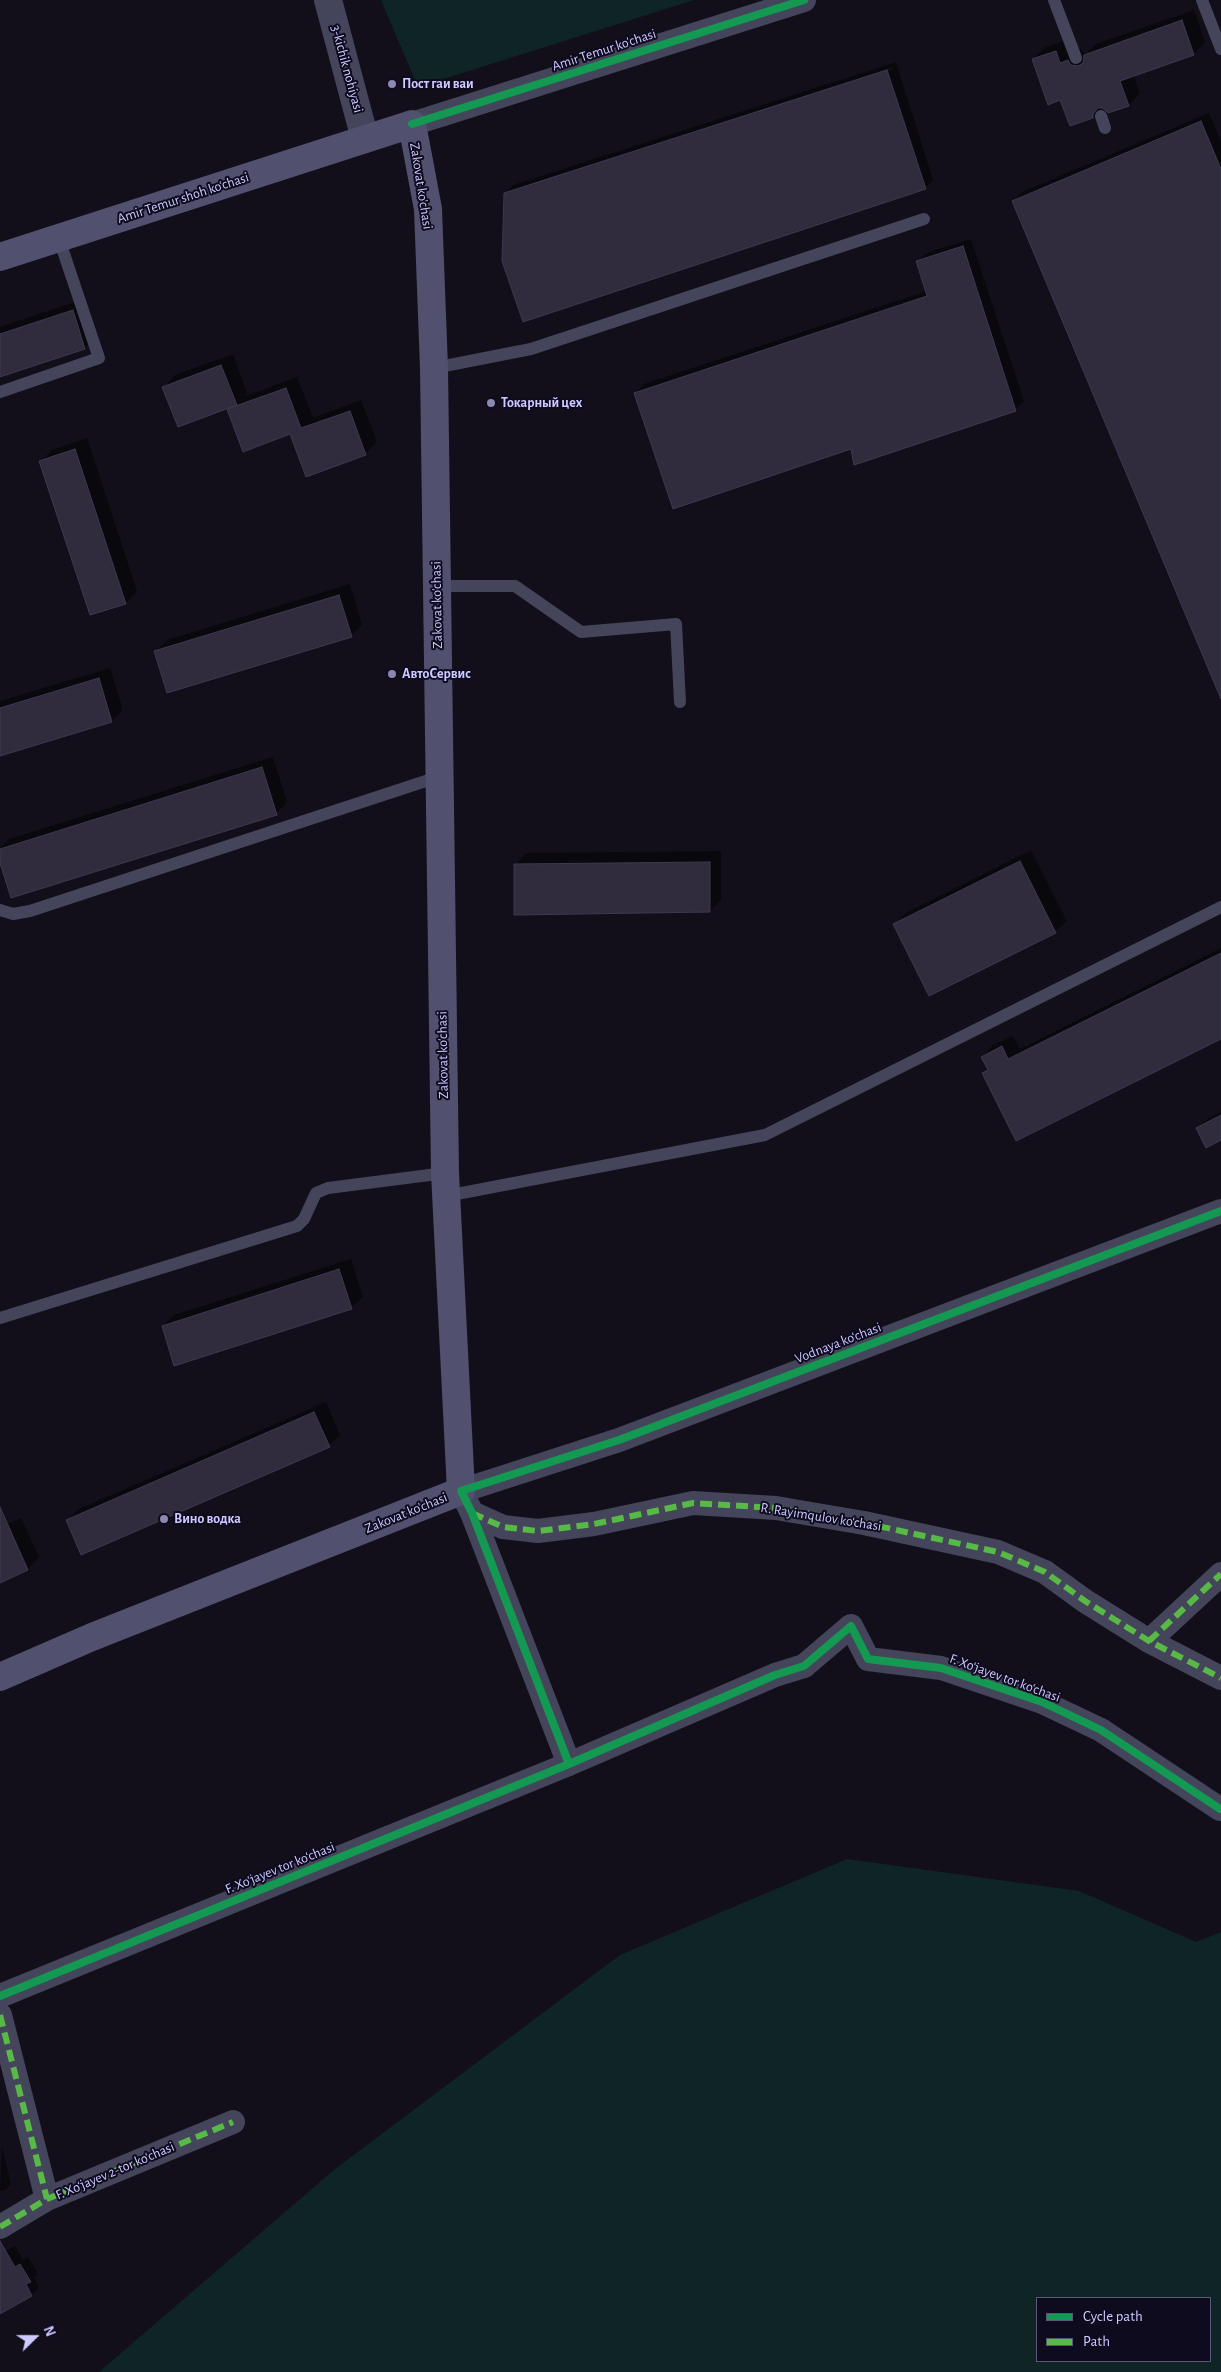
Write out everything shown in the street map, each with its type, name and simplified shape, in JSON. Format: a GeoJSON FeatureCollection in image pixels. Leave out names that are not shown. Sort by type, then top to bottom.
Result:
{"type":"FeatureCollection","features":[{"type":"Feature","properties":{"kind":"main road","name":"Amir Temur shoh ko‘chasi"},"geometry":{"type":"LineString","coordinates":[[0,256],[59,239],[412,124]]}},
{"type":"Feature","properties":{"kind":"main road","name":"Zakovat ko'chasi"},"geometry":{"type":"LineString","coordinates":[[0,1677],[102,1633],[466,1502],[446,1184],[438,777],[434,368],[428,209],[412,124]]}},
{"type":"Feature","properties":{"kind":"street","name":"3-kichik nohiyasi"},"geometry":{"type":"LineString","coordinates":[[328,0],[365,139]]}},
{"type":"Feature","properties":{"kind":"street","name":"Amir Temur ko'chasi"},"geometry":{"type":"LineString","coordinates":[[412,124],[804,0]]}},
{"type":"Feature","properties":{"kind":"street","name":"Vodnaya ko‘chasi"},"geometry":{"type":"LineString","coordinates":[[466,1502],[619,1440],[1221,1211]]}},
{"type":"Feature","properties":{"kind":"street","name":"R. Rayimqulov ko‘chasi"},"geometry":{"type":"LineString","coordinates":[[466,1502],[503,1526],[538,1531],[594,1524],[693,1503],[776,1508],[864,1523],[998,1552],[1044,1572],[1148,1641],[1221,1678]]}},
{"type":"Feature","properties":{"kind":"street"},"geometry":{"type":"LineString","coordinates":[[466,1502],[569,1764]]}},
{"type":"Feature","properties":{"kind":"street"},"geometry":{"type":"LineString","coordinates":[[1148,1641],[1221,1574]]}},
{"type":"Feature","properties":{"kind":"street","name":"F. Xo‘jayev tor ko‘chasi"},"geometry":{"type":"LineString","coordinates":[[0,1996],[569,1764],[775,1675],[804,1666],[851,1626],[868,1659],[941,1668],[1042,1702],[1101,1730],[1220,1810]]}},
{"type":"Feature","properties":{"kind":"street"},"geometry":{"type":"LineString","coordinates":[[0,2015],[47,2199]]}},
{"type":"Feature","properties":{"kind":"street","name":"F. Xo‘jayev 2-tor ko‘chasi"},"geometry":{"type":"LineString","coordinates":[[0,2227],[47,2199],[233,2122]]}},
{"type":"Feature","properties":{"kind":"lane"},"geometry":{"type":"LineString","coordinates":[[1054,0],[1076,58]]}},
{"type":"Feature","properties":{"kind":"lane"},"geometry":{"type":"LineString","coordinates":[[1202,0],[1221,49]]}},
{"type":"Feature","properties":{"kind":"lane"},"geometry":{"type":"LineString","coordinates":[[434,368],[532,349],[924,219]]}},
{"type":"Feature","properties":{"kind":"lane"},"geometry":{"type":"LineString","coordinates":[[0,392],[99,358],[59,239]]}},
{"type":"Feature","properties":{"kind":"lane"},"geometry":{"type":"LineString","coordinates":[[436,586],[515,586],[581,632],[676,624],[680,702]]}},
{"type":"Feature","properties":{"kind":"lane"},"geometry":{"type":"LineString","coordinates":[[0,910],[13,914],[30,910],[438,777]]}},
{"type":"Feature","properties":{"kind":"lane"},"geometry":{"type":"LineString","coordinates":[[0,1318],[296,1226],[304,1219],[316,1193],[328,1188],[446,1184],[765,1134],[1221,907]]}},
{"type":"Feature","properties":{"kind":"green space"},"geometry":{"type":"Polygon","coordinates":[[[381,0],[694,0],[418,87],[381,0]]]}},
{"type":"Feature","properties":{"kind":"green space"},"geometry":{"type":"Polygon","coordinates":[[[847,1859],[1079,1891],[1196,1942],[1221,1932],[1221,2372],[99,2372],[335,2169],[620,1955],[847,1859]]]}},
{"type":"Feature","properties":{"kind":"building"},"geometry":{"type":"Polygon","coordinates":[[[1182,20],[1194,55],[1120,81],[1129,106],[1108,113],[1103,108],[1098,108],[1093,114],[1093,118],[1070,126],[1060,100],[1048,105],[1032,59],[1056,51],[1060,63],[1068,60],[1071,65],[1078,66],[1083,63],[1084,55],[1182,20]]]}},
{"type":"Feature","properties":{"kind":"building"},"geometry":{"type":"Polygon","coordinates":[[[887,70],[926,189],[523,322],[502,261],[504,193],[887,70]]]}},
{"type":"Feature","properties":{"kind":"building"},"geometry":{"type":"Polygon","coordinates":[[[1201,121],[1221,169],[1221,699],[1012,201],[1201,121]]]}},
{"type":"Feature","properties":{"kind":"building"},"geometry":{"type":"Polygon","coordinates":[[[963,246],[1016,411],[854,465],[851,449],[673,509],[634,393],[927,296],[916,261],[963,246]]]}},
{"type":"Feature","properties":{"kind":"building"},"geometry":{"type":"Polygon","coordinates":[[[73,310],[85,349],[0,377],[0,334],[73,310]]]}},
{"type":"Feature","properties":{"kind":"building"},"geometry":{"type":"Polygon","coordinates":[[[221,365],[237,405],[178,427],[162,387],[221,365]]]}},
{"type":"Feature","properties":{"kind":"building"},"geometry":{"type":"Polygon","coordinates":[[[286,388],[301,428],[350,411],[366,455],[306,477],[290,434],[243,452],[227,409],[286,388]]]}},
{"type":"Feature","properties":{"kind":"building"},"geometry":{"type":"Polygon","coordinates":[[[75,449],[126,604],[90,615],[39,461],[75,449]]]}},
{"type":"Feature","properties":{"kind":"building"},"geometry":{"type":"Polygon","coordinates":[[[339,595],[352,637],[167,693],[154,651],[339,595]]]}},
{"type":"Feature","properties":{"kind":"building"},"geometry":{"type":"Polygon","coordinates":[[[99,678],[112,722],[0,756],[0,708],[99,678]]]}},
{"type":"Feature","properties":{"kind":"building"},"geometry":{"type":"Polygon","coordinates":[[[262,767],[277,815],[11,898],[0,863],[0,849],[262,767]]]}},
{"type":"Feature","properties":{"kind":"building"},"geometry":{"type":"Polygon","coordinates":[[[1020,861],[1056,933],[929,996],[893,924],[1020,861]]]}},
{"type":"Feature","properties":{"kind":"building"},"geometry":{"type":"Polygon","coordinates":[[[710,862],[710,912],[514,915],[514,864],[710,862]]]}},
{"type":"Feature","properties":{"kind":"building"},"geometry":{"type":"Polygon","coordinates":[[[1221,953],[1221,1039],[1016,1141],[982,1073],[988,1070],[981,1057],[1002,1046],[1008,1059],[1221,953]]]}},
{"type":"Feature","properties":{"kind":"building"},"geometry":{"type":"Polygon","coordinates":[[[1221,1115],[1221,1140],[1206,1148],[1196,1128],[1221,1115]]]}},
{"type":"Feature","properties":{"kind":"building"},"geometry":{"type":"Polygon","coordinates":[[[339,1269],[352,1309],[174,1366],[162,1326],[339,1269]]]}},
{"type":"Feature","properties":{"kind":"building"},"geometry":{"type":"Polygon","coordinates":[[[314,1412],[330,1447],[81,1555],[66,1520],[314,1412]]]}},
{"type":"Feature","properties":{"kind":"building"},"geometry":{"type":"Polygon","coordinates":[[[0,1507],[28,1570],[0,1583],[0,1507]]]}},
{"type":"Feature","properties":{"kind":"building"},"geometry":{"type":"Polygon","coordinates":[[[0,2241],[15,2267],[20,2264],[31,2282],[26,2284],[32,2296],[0,2314],[0,2241]]]}},
{"type":"Feature","properties":{"kind":"marked path"},"geometry":{"type":"LineString","coordinates":[[472,1513],[503,1527],[538,1531],[594,1524],[693,1503],[776,1508],[864,1523],[998,1552],[1045,1572],[1085,1601],[1149,1641],[1221,1678]]}},
{"type":"Feature","properties":{"kind":"marked path"},"geometry":{"type":"LineString","coordinates":[[1149,1641],[1221,1574]]}},
{"type":"Feature","properties":{"kind":"marked path"},"geometry":{"type":"LineString","coordinates":[[0,2015],[47,2199]]}},
{"type":"Feature","properties":{"kind":"marked path"},"geometry":{"type":"LineString","coordinates":[[0,2227],[47,2199],[233,2122]]}},
{"type":"Feature","properties":{"kind":"cycle path"},"geometry":{"type":"LineString","coordinates":[[412,124],[804,0]]}},
{"type":"Feature","properties":{"kind":"cycle path"},"geometry":{"type":"LineString","coordinates":[[569,1764],[472,1513],[461,1491],[619,1440],[1221,1211]]}},
{"type":"Feature","properties":{"kind":"cycle path"},"geometry":{"type":"LineString","coordinates":[[0,1996],[569,1764],[775,1675],[804,1666],[851,1626],[868,1659],[941,1668],[1042,1702],[1101,1730],[1220,1809]]}},
{"type":"Feature","properties":{"kind":"place","name":"Пост гаи ваи"},"geometry":{"type":"Point","coordinates":[392,84]}},
{"type":"Feature","properties":{"kind":"place","name":"Токарный цех"},"geometry":{"type":"Point","coordinates":[491,403]}},
{"type":"Feature","properties":{"kind":"place","name":"АвтоСервис"},"geometry":{"type":"Point","coordinates":[392,674]}},
{"type":"Feature","properties":{"kind":"place","name":"Вино водка"},"geometry":{"type":"Point","coordinates":[164,1519]}}]}
